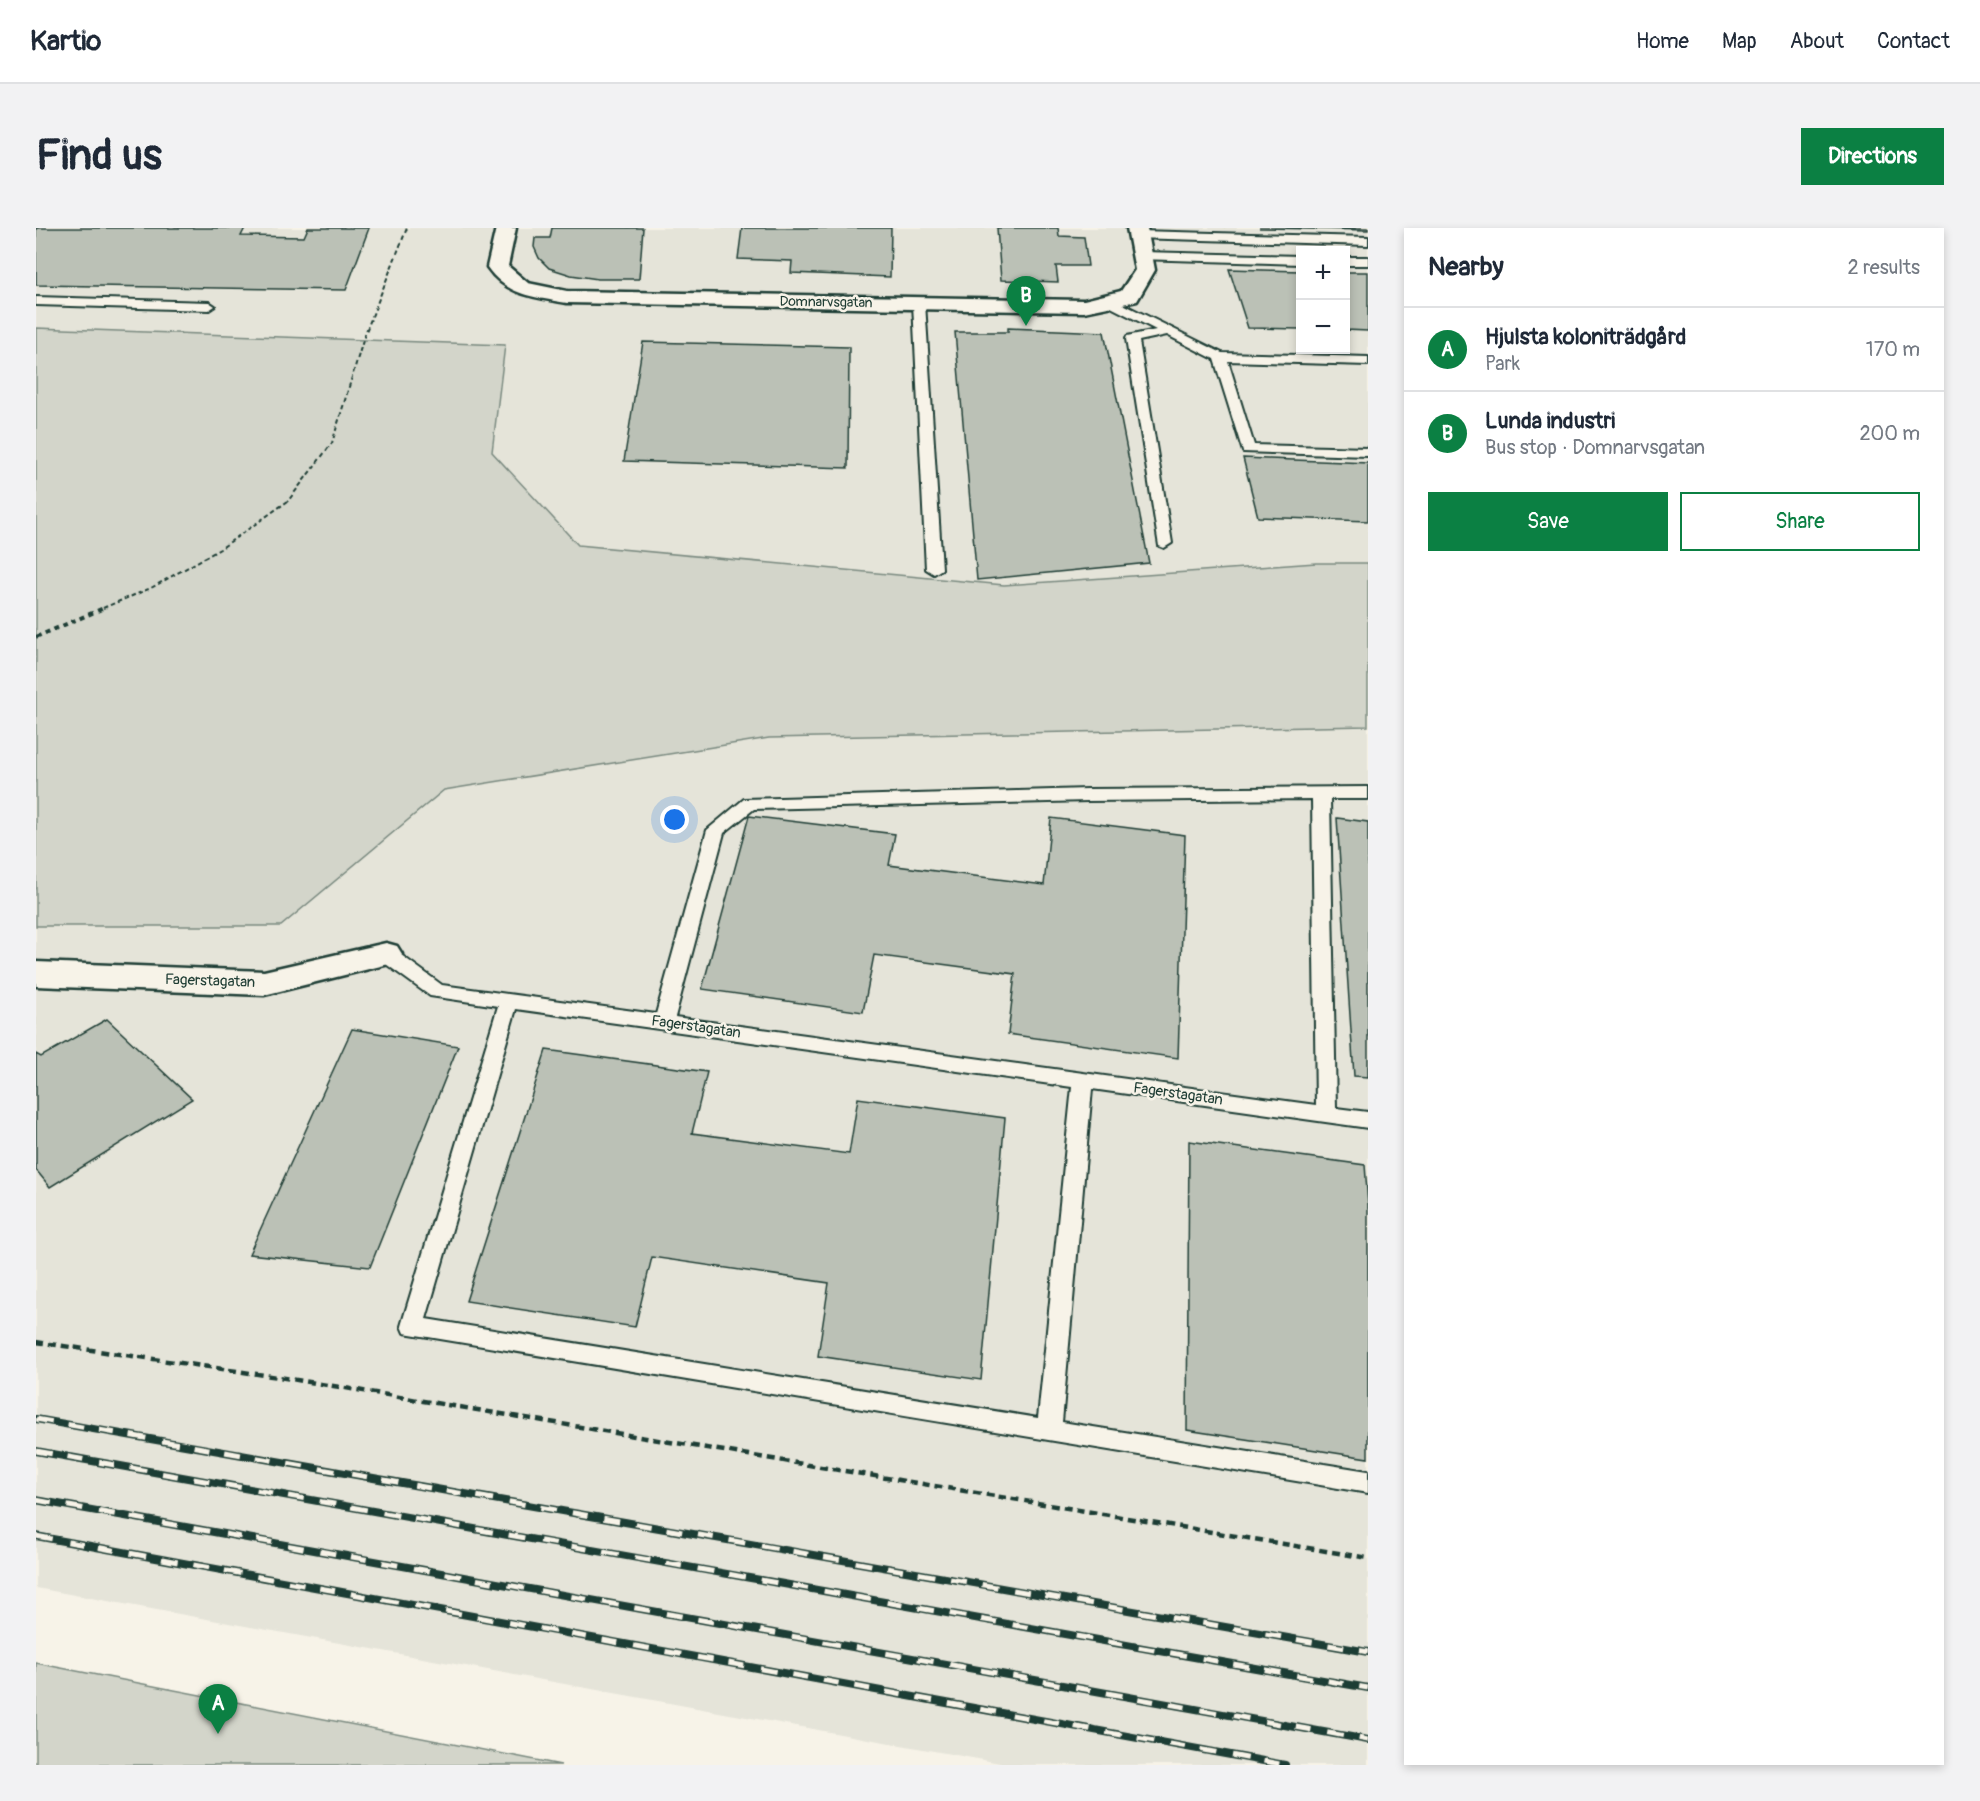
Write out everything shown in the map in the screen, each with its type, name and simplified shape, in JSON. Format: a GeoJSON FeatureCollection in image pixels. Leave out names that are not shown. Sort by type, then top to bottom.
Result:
{"type":"FeatureCollection","features":[{"type":"Feature","properties":{"kind":"street","name":"Domnarvsgatan"},"geometry":{"type":"LineString","coordinates":[[507,228],[497,267],[521,288],[567,297],[1084,306],[1129,296],[1145,270],[1137,231]]}},
{"type":"Feature","properties":{"kind":"street","name":"Fagerstagatan"},"geometry":{"type":"LineString","coordinates":[[36,974],[264,983],[386,954]]}},
{"type":"Feature","properties":{"kind":"lane"},"geometry":{"type":"LineString","coordinates":[[1137,231],[1368,241]]}},
{"type":"Feature","properties":{"kind":"lane"},"geometry":{"type":"LineString","coordinates":[[1142,256],[1296,260]]}},
{"type":"Feature","properties":{"kind":"lane"},"geometry":{"type":"LineString","coordinates":[[1350,261],[1368,261]]}},
{"type":"Feature","properties":{"kind":"lane"},"geometry":{"type":"LineString","coordinates":[[36,301],[209,306]]}},
{"type":"Feature","properties":{"kind":"lane"},"geometry":{"type":"LineString","coordinates":[[1109,301],[1220,357],[1368,361]]}},
{"type":"Feature","properties":{"kind":"lane"},"geometry":{"type":"LineString","coordinates":[[919,303],[934,569]]}},
{"type":"Feature","properties":{"kind":"lane"},"geometry":{"type":"LineString","coordinates":[[1164,543],[1132,339],[1170,332]]}},
{"type":"Feature","properties":{"kind":"lane"},"geometry":{"type":"LineString","coordinates":[[1220,357],[1248,449],[1368,452]]}},
{"type":"Feature","properties":{"kind":"lane"},"geometry":{"type":"LineString","coordinates":[[664,1022],[716,830],[750,803],[1088,795],[1368,793]]}},
{"type":"Feature","properties":{"kind":"lane"},"geometry":{"type":"LineString","coordinates":[[1321,795],[1326,1115]]}},
{"type":"Feature","properties":{"kind":"lane","name":"Fagerstagatan"},"geometry":{"type":"LineString","coordinates":[[386,954],[437,991],[1368,1120]]}},
{"type":"Feature","properties":{"kind":"lane"},"geometry":{"type":"LineString","coordinates":[[509,1001],[412,1326],[1368,1482]]}},
{"type":"Feature","properties":{"kind":"lane"},"geometry":{"type":"LineString","coordinates":[[1048,1430],[1083,1081]]}},
{"type":"Feature","properties":{"kind":"path"},"geometry":{"type":"LineString","coordinates":[[36,637],[151,588],[220,549],[288,501],[332,443],[365,334],[407,228]]}},
{"type":"Feature","properties":{"kind":"path"},"geometry":{"type":"LineString","coordinates":[[36,1342],[285,1378],[1368,1558]]}},
{"type":"Feature","properties":{"kind":"shaded area"},"geometry":{"type":"Polygon","coordinates":[[[36,228],[1368,228],[1368,1765],[1011,1765],[36,1588],[36,228]]]}},
{"type":"Feature","properties":{"kind":"shaded area"},"geometry":{"type":"Polygon","coordinates":[[[36,328],[505,345],[492,452],[578,545],[1004,585],[1316,563],[1368,563],[1368,726],[769,738],[444,790],[281,926],[36,926],[36,328]]]}},
{"type":"Feature","properties":{"kind":"shaded area"},"geometry":{"type":"Polygon","coordinates":[[[36,1663],[56,1667],[561,1765],[36,1765],[36,1663]]]}},
{"type":"Feature","properties":{"kind":"building"},"geometry":{"type":"Polygon","coordinates":[[[36,228],[245,228],[241,236],[304,237],[308,228],[369,228],[346,290],[36,285],[36,228]]]}},
{"type":"Feature","properties":{"kind":"building"},"geometry":{"type":"Polygon","coordinates":[[[552,228],[643,228],[639,279],[598,279],[571,275],[549,268],[539,258],[534,247],[535,238],[550,238],[552,228]]]}},
{"type":"Feature","properties":{"kind":"building"},"geometry":{"type":"Polygon","coordinates":[[[742,228],[891,228],[890,277],[791,273],[792,261],[738,259],[742,228]]]}},
{"type":"Feature","properties":{"kind":"building"},"geometry":{"type":"Polygon","coordinates":[[[997,228],[1058,228],[1059,236],[1084,237],[1088,266],[1056,266],[1058,282],[1001,280],[997,228]]]}},
{"type":"Feature","properties":{"kind":"building"},"geometry":{"type":"Polygon","coordinates":[[[1259,228],[1368,228],[1368,230],[1259,228]]]}},
{"type":"Feature","properties":{"kind":"building"},"geometry":{"type":"Polygon","coordinates":[[[1229,269],[1296,271],[1296,329],[1248,328],[1229,269]]]}},
{"type":"Feature","properties":{"kind":"building"},"geometry":{"type":"Polygon","coordinates":[[[1350,272],[1368,272],[1368,331],[1350,330],[1350,272]]]}},
{"type":"Feature","properties":{"kind":"building"},"geometry":{"type":"Polygon","coordinates":[[[1008,328],[1104,332],[1149,563],[977,580],[955,332],[1008,332],[1008,328]]]}},
{"type":"Feature","properties":{"kind":"building"},"geometry":{"type":"Polygon","coordinates":[[[643,342],[849,347],[848,468],[624,461],[643,342]]]}},
{"type":"Feature","properties":{"kind":"building"},"geometry":{"type":"Polygon","coordinates":[[[1243,458],[1368,463],[1368,521],[1258,517],[1243,458]]]}},
{"type":"Feature","properties":{"kind":"building"},"geometry":{"type":"Polygon","coordinates":[[[749,816],[895,834],[889,865],[1044,885],[1051,818],[1185,835],[1178,1058],[1008,1034],[1015,974],[874,955],[863,1012],[702,989],[749,816]]]}},
{"type":"Feature","properties":{"kind":"building"},"geometry":{"type":"Polygon","coordinates":[[[1337,818],[1368,822],[1368,1077],[1354,1076],[1337,818]]]}},
{"type":"Feature","properties":{"kind":"building"},"geometry":{"type":"Polygon","coordinates":[[[107,1019],[192,1099],[50,1187],[36,1170],[36,1054],[41,1057],[107,1019]]]}},
{"type":"Feature","properties":{"kind":"building"},"geometry":{"type":"Polygon","coordinates":[[[352,1029],[458,1046],[370,1267],[249,1254],[352,1029]]]}},
{"type":"Feature","properties":{"kind":"building"},"geometry":{"type":"Polygon","coordinates":[[[546,1050],[707,1072],[692,1133],[849,1154],[858,1098],[1005,1118],[981,1380],[818,1356],[829,1283],[652,1257],[635,1327],[466,1301],[546,1050]]]}},
{"type":"Feature","properties":{"kind":"building"},"geometry":{"type":"Polygon","coordinates":[[[1189,1141],[1365,1165],[1368,1205],[1368,1458],[1187,1430],[1189,1141]]]}},
{"type":"Feature","properties":{"kind":"railway"},"geometry":{"type":"LineString","coordinates":[[36,1419],[1368,1652]]}},
{"type":"Feature","properties":{"kind":"railway"},"geometry":{"type":"LineString","coordinates":[[36,1451],[1368,1688]]}},
{"type":"Feature","properties":{"kind":"railway"},"geometry":{"type":"LineString","coordinates":[[36,1500],[1368,1740]]}},
{"type":"Feature","properties":{"kind":"railway"},"geometry":{"type":"LineString","coordinates":[[36,1536],[1285,1765]]}},
{"type":"Feature","properties":{"kind":"place","name":"Lunda industri"},"geometry":{"type":"Point","coordinates":[1026,326]}},
{"type":"Feature","properties":{"kind":"place","name":"Hjulsta koloniträdgård"},"geometry":{"type":"Point","coordinates":[218,1734]}}]}
